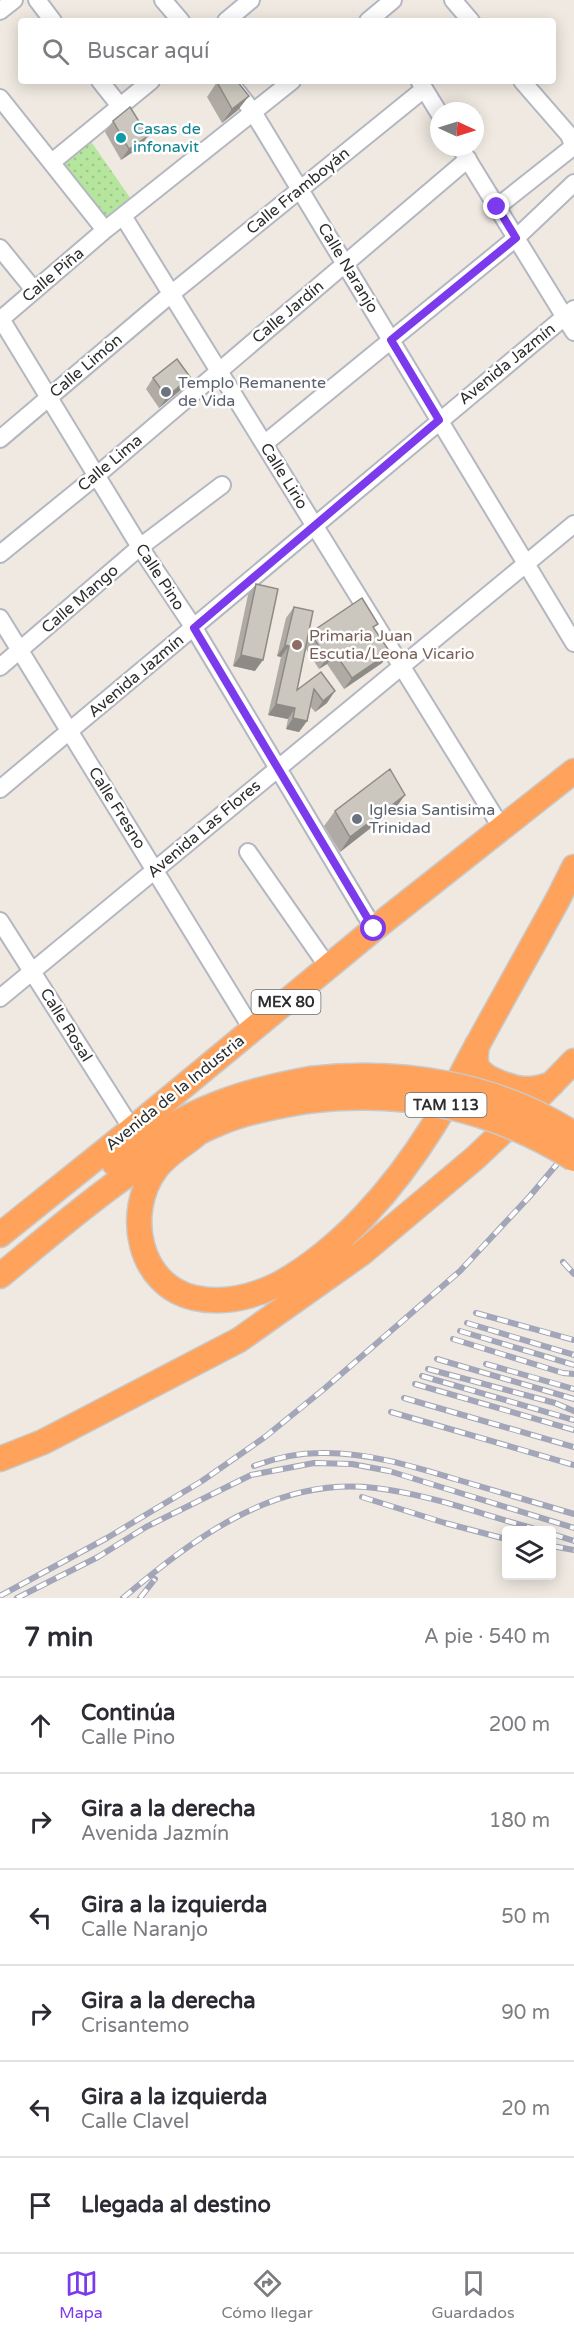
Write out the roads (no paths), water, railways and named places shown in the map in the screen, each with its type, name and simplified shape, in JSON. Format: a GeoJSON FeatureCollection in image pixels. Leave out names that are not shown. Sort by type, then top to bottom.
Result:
{"type":"FeatureCollection","features":[{"type":"Feature","properties":{"kind":"highway","name":"Avenida de la Industria"},"geometry":{"type":"LineString","coordinates":[[2,1229],[132,1129],[374,929],[574,771]]}},
{"type":"Feature","properties":{"kind":"highway"},"geometry":{"type":"LineString","coordinates":[[197,1134],[156,1168],[149,1181],[139,1209],[138,1224],[141,1243],[147,1259],[155,1270],[167,1285],[180,1293],[195,1298],[243,1299],[279,1283],[322,1254],[376,1202],[433,1126],[574,867]]}},
{"type":"Feature","properties":{"kind":"highway"},"geometry":{"type":"LineString","coordinates":[[477,1045],[476,1062],[483,1074],[490,1078],[528,1089],[552,1084]]}},
{"type":"Feature","properties":{"kind":"highway"},"geometry":{"type":"LineString","coordinates":[[0,1459],[43,1442],[239,1340],[362,1253],[475,1158],[574,1061]]}},
{"type":"Feature","properties":{"kind":"highway"},"geometry":{"type":"LineString","coordinates":[[2,1229],[41,1217],[139,1144],[212,1104],[247,1093],[308,1090],[345,1075],[416,1078],[478,1090],[528,1109],[574,1134]]}},
{"type":"Feature","properties":{"kind":"highway","name":"TAM 113"},"geometry":{"type":"LineString","coordinates":[[197,1134],[224,1121],[308,1090],[345,1096],[380,1096],[461,1108],[495,1119],[535,1137],[574,1159]]}},
{"type":"Feature","properties":{"kind":"highway"},"geometry":{"type":"LineString","coordinates":[[0,1276],[117,1181],[142,1163],[197,1134]]}},
{"type":"Feature","properties":{"kind":"street"},"geometry":{"type":"LineString","coordinates":[[0,11],[14,0]]}},
{"type":"Feature","properties":{"kind":"street"},"geometry":{"type":"LineString","coordinates":[[37,0],[51,18]]}},
{"type":"Feature","properties":{"kind":"street"},"geometry":{"type":"LineString","coordinates":[[163,0],[178,18]]}},
{"type":"Feature","properties":{"kind":"street"},"geometry":{"type":"LineString","coordinates":[[229,18],[251,0]]}},
{"type":"Feature","properties":{"kind":"street"},"geometry":{"type":"LineString","coordinates":[[375,14],[393,0]]}},
{"type":"Feature","properties":{"kind":"street"},"geometry":{"type":"LineString","coordinates":[[453,0],[468,18]]}},
{"type":"Feature","properties":{"kind":"street"},"geometry":{"type":"LineString","coordinates":[[102,84],[120,106]]}},
{"type":"Feature","properties":{"kind":"street"},"geometry":{"type":"LineString","coordinates":[[52,162],[147,84]]}},
{"type":"Feature","properties":{"kind":"street","name":"Calle Naranjo"},"geometry":{"type":"LineString","coordinates":[[231,84],[253,112],[574,643]]}},
{"type":"Feature","properties":{"kind":"street","name":"Calle Piña"},"geometry":{"type":"LineString","coordinates":[[0,320],[105,230],[288,84]]}},
{"type":"Feature","properties":{"kind":"street"},"geometry":{"type":"LineString","coordinates":[[497,207],[574,147],[569,135],[525,84]]}},
{"type":"Feature","properties":{"kind":"street"},"geometry":{"type":"LineString","coordinates":[[422,85],[432,102]]}},
{"type":"Feature","properties":{"kind":"street","name":"Calle Framboyán"},"geometry":{"type":"LineString","coordinates":[[171,294],[300,190],[422,85]]}},
{"type":"Feature","properties":{"kind":"street"},"geometry":{"type":"LineString","coordinates":[[0,98],[105,230]]}},
{"type":"Feature","properties":{"kind":"street","name":"Calle Jardín"},"geometry":{"type":"LineString","coordinates":[[219,371],[345,263],[461,156]]}},
{"type":"Feature","properties":{"kind":"street"},"geometry":{"type":"LineString","coordinates":[[466,156],[516,238],[569,313],[574,332]]}},
{"type":"Feature","properties":{"kind":"street"},"geometry":{"type":"LineString","coordinates":[[264,444],[516,238],[574,183]]}},
{"type":"Feature","properties":{"kind":"street","name":"Calle Lirio"},"geometry":{"type":"LineString","coordinates":[[123,216],[501,827]]}},
{"type":"Feature","properties":{"kind":"street"},"geometry":{"type":"LineString","coordinates":[[0,248],[34,290]]}},
{"type":"Feature","properties":{"kind":"street","name":"Calle Limón"},"geometry":{"type":"LineString","coordinates":[[0,439],[171,294]]}},
{"type":"Feature","properties":{"kind":"street","name":"Avenida Jazmín"},"geometry":{"type":"LineString","coordinates":[[0,789],[569,313]]}},
{"type":"Feature","properties":{"kind":"street","name":"Calle Pino"},"geometry":{"type":"LineString","coordinates":[[0,320],[140,547],[194,628],[374,929]]}},
{"type":"Feature","properties":{"kind":"street","name":"Calle Lima"},"geometry":{"type":"LineString","coordinates":[[0,554],[219,371]]}},
{"type":"Feature","properties":{"kind":"street","name":"Calle Mango"},"geometry":{"type":"LineString","coordinates":[[0,667],[140,547],[222,485]]}},
{"type":"Feature","properties":{"kind":"street","name":"Avenida Las Flores"},"geometry":{"type":"LineString","coordinates":[[0,998],[574,524]]}},
{"type":"Feature","properties":{"kind":"street","name":"Calle Fresno"},"geometry":{"type":"LineString","coordinates":[[0,618],[252,1029]]}},
{"type":"Feature","properties":{"kind":"street"},"geometry":{"type":"LineString","coordinates":[[248,852],[328,967]]}},
{"type":"Feature","properties":{"kind":"street","name":"Calle Rosal"},"geometry":{"type":"LineString","coordinates":[[0,921],[132,1129]]}},
{"type":"Feature","properties":{"kind":"railway"},"geometry":{"type":"LineString","coordinates":[[0,1596],[107,1538],[202,1481],[265,1437],[460,1271],[530,1196],[574,1144]]}},
{"type":"Feature","properties":{"kind":"railway"},"geometry":{"type":"LineString","coordinates":[[563,1262],[574,1274]]}},
{"type":"Feature","properties":{"kind":"railway"},"geometry":{"type":"LineString","coordinates":[[476,1313],[574,1340]]}},
{"type":"Feature","properties":{"kind":"railway"},"geometry":{"type":"LineString","coordinates":[[467,1323],[574,1355]]}},
{"type":"Feature","properties":{"kind":"railway"},"geometry":{"type":"LineString","coordinates":[[460,1331],[574,1365]]}},
{"type":"Feature","properties":{"kind":"railway"},"geometry":{"type":"LineString","coordinates":[[453,1339],[563,1373],[574,1374]]}},
{"type":"Feature","properties":{"kind":"railway"},"geometry":{"type":"LineString","coordinates":[[437,1359],[574,1399]]}},
{"type":"Feature","properties":{"kind":"railway"},"geometry":{"type":"LineString","coordinates":[[486,1364],[574,1389]]}},
{"type":"Feature","properties":{"kind":"railway"},"geometry":{"type":"LineString","coordinates":[[428,1369],[555,1403],[574,1411]]}},
{"type":"Feature","properties":{"kind":"railway"},"geometry":{"type":"LineString","coordinates":[[422,1376],[574,1420]]}},
{"type":"Feature","properties":{"kind":"railway"},"geometry":{"type":"LineString","coordinates":[[415,1384],[574,1430]]}},
{"type":"Feature","properties":{"kind":"railway"},"geometry":{"type":"LineString","coordinates":[[404,1398],[574,1447]]}},
{"type":"Feature","properties":{"kind":"railway"},"geometry":{"type":"LineString","coordinates":[[391,1412],[574,1465]]}},
{"type":"Feature","properties":{"kind":"railway"},"geometry":{"type":"LineString","coordinates":[[254,1466],[278,1458],[304,1454],[338,1453],[372,1457],[574,1514]]}},
{"type":"Feature","properties":{"kind":"railway"},"geometry":{"type":"LineString","coordinates":[[17,1598],[98,1557],[146,1527],[251,1475],[314,1463],[352,1464],[389,1471],[574,1528]]}},
{"type":"Feature","properties":{"kind":"railway"},"geometry":{"type":"LineString","coordinates":[[123,1598],[178,1554],[238,1516],[270,1502],[304,1492],[339,1487],[395,1491],[437,1500],[525,1526]]}},
{"type":"Feature","properties":{"kind":"railway"},"geometry":{"type":"LineString","coordinates":[[362,1497],[502,1538]]}},
{"type":"Feature","properties":{"kind":"railway"},"geometry":{"type":"LineString","coordinates":[[556,1535],[574,1541]]}},
{"type":"Feature","properties":{"kind":"railway"},"geometry":{"type":"LineString","coordinates":[[556,1547],[574,1550]]}},
{"type":"Feature","properties":{"kind":"railway"},"geometry":{"type":"LineString","coordinates":[[140,1598],[155,1579]]}},
{"type":"Feature","properties":{"kind":"place","name":"Casas de infonavit"},"geometry":{"type":"Point","coordinates":[121,138]}},
{"type":"Feature","properties":{"kind":"place","name":"Templo Remanente de Vida"},"geometry":{"type":"Point","coordinates":[166,392]}},
{"type":"Feature","properties":{"kind":"place","name":"Primaria Juan Escutia/Leona Vicario"},"geometry":{"type":"Point","coordinates":[297,645]}},
{"type":"Feature","properties":{"kind":"place","name":"Iglesia Santisima Trinidad"},"geometry":{"type":"Point","coordinates":[357,819]}}]}
